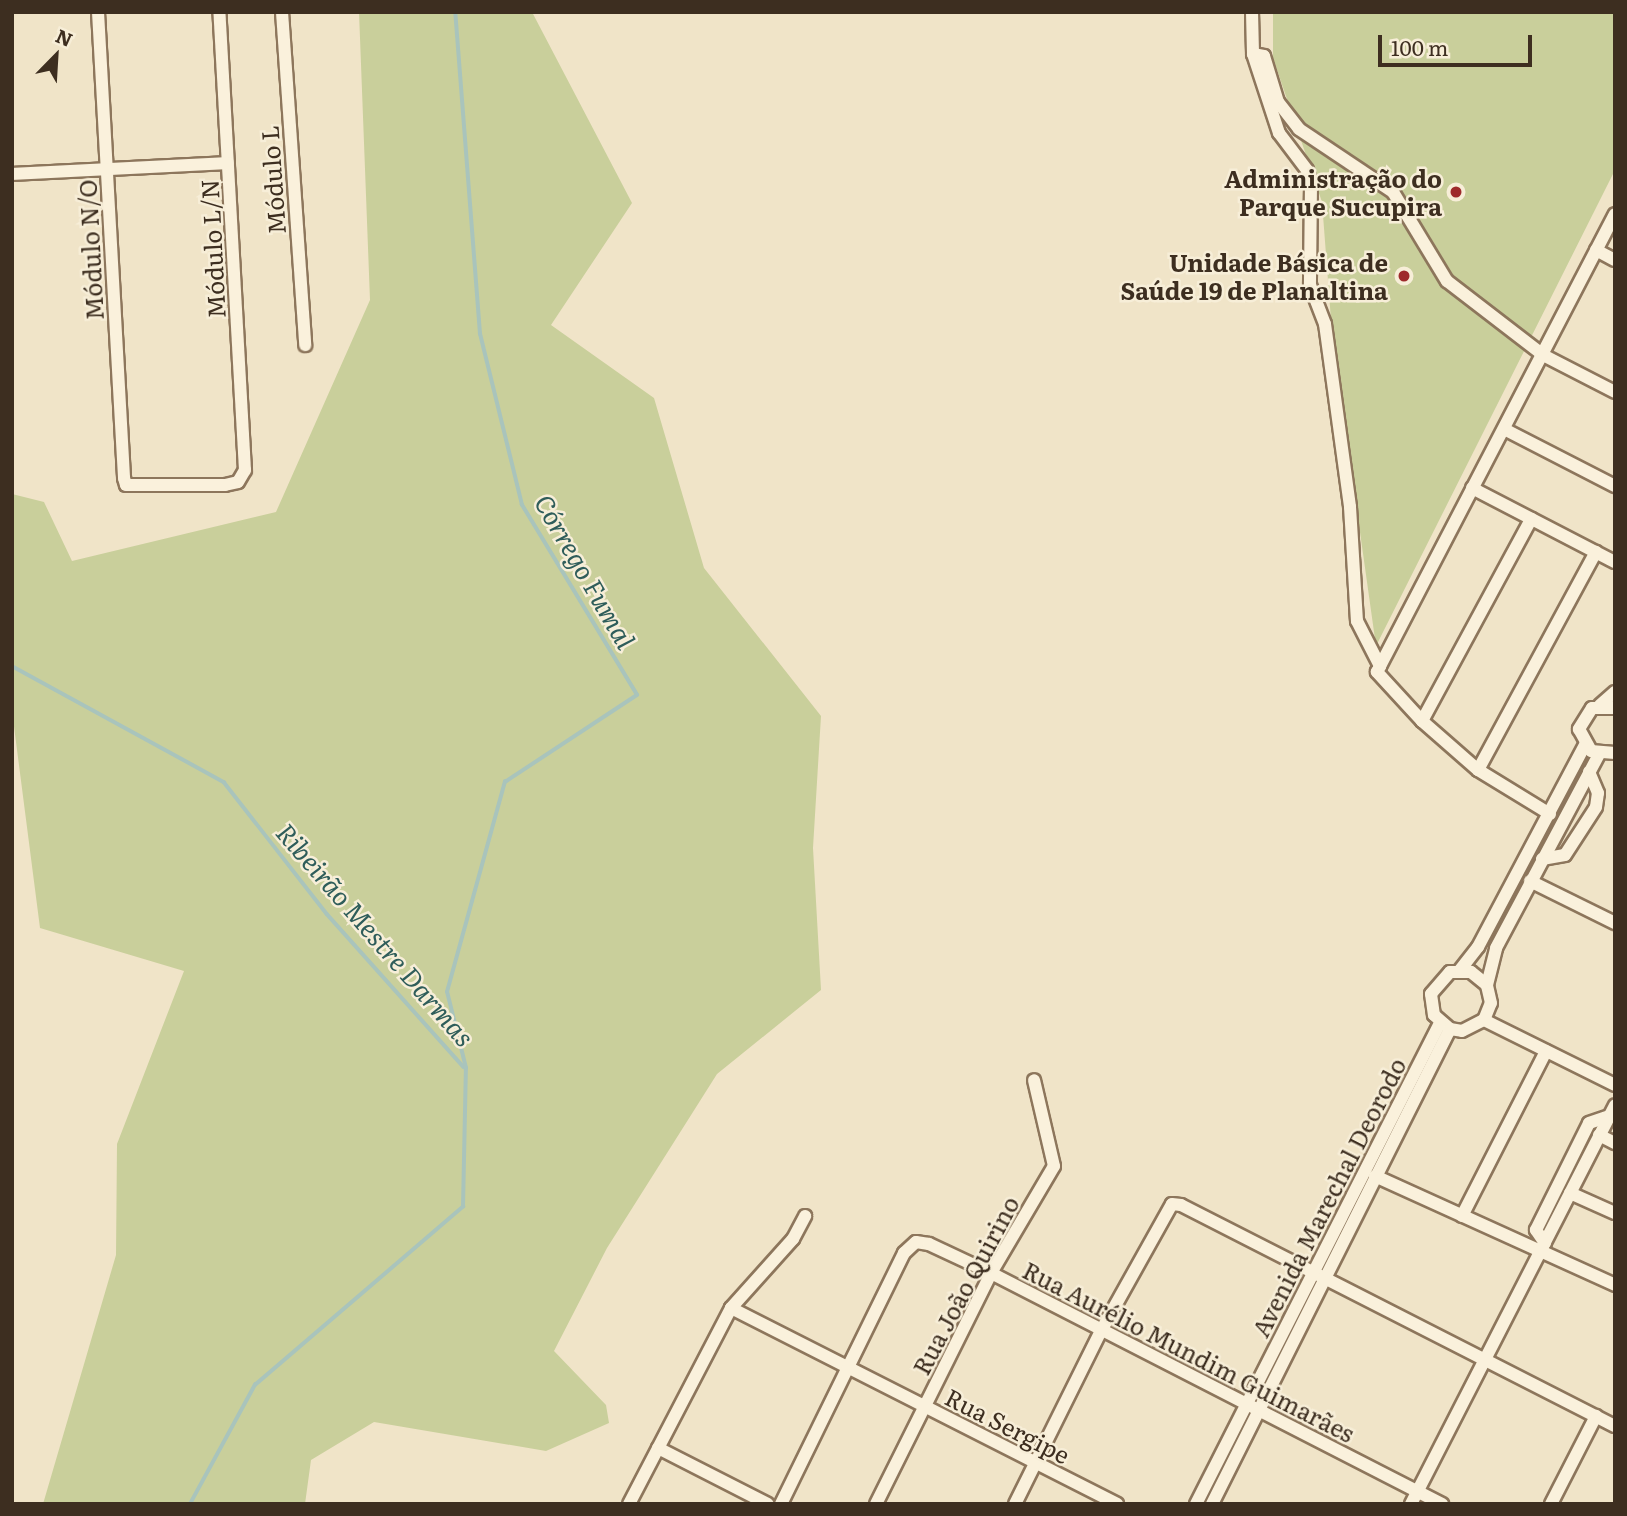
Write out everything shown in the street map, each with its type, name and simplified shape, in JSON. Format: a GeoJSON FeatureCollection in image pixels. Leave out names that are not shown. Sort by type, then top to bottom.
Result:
{"type":"FeatureCollection","features":[{"type":"Feature","properties":{"kind":"street","name":"Módulo N/O"},"geometry":{"type":"LineString","coordinates":[[98,12],[126,485]]}},
{"type":"Feature","properties":{"kind":"street","name":"Módulo L/N"},"geometry":{"type":"LineString","coordinates":[[126,485],[238,482],[245,470],[219,12]]}},
{"type":"Feature","properties":{"kind":"street","name":"Módulo L"},"geometry":{"type":"LineString","coordinates":[[282,12],[305,345]]}},
{"type":"Feature","properties":{"kind":"street"},"geometry":{"type":"LineString","coordinates":[[1252,12],[1254,54],[1279,133],[1307,170],[1311,184],[1310,285],[1325,324],[1350,506],[1357,621],[1378,669],[1422,721],[1478,770],[1550,814]]}},
{"type":"Feature","properties":{"kind":"street"},"geometry":{"type":"LineString","coordinates":[[1254,54],[1264,56],[1278,102],[1298,129],[1393,191],[1439,274],[1543,355],[1615,391]]}},
{"type":"Feature","properties":{"kind":"street"},"geometry":{"type":"LineString","coordinates":[[12,174],[229,163]]}},
{"type":"Feature","properties":{"kind":"street"},"geometry":{"type":"LineString","coordinates":[[1378,669],[1615,214]]}},
{"type":"Feature","properties":{"kind":"street"},"geometry":{"type":"LineString","coordinates":[[1596,250],[1615,260]]}},
{"type":"Feature","properties":{"kind":"street"},"geometry":{"type":"LineString","coordinates":[[1504,429],[1615,486]]}},
{"type":"Feature","properties":{"kind":"street"},"geometry":{"type":"LineString","coordinates":[[1472,488],[1615,562]]}},
{"type":"Feature","properties":{"kind":"street"},"geometry":{"type":"LineString","coordinates":[[1422,721],[1531,519]]}},
{"type":"Feature","properties":{"kind":"street"},"geometry":{"type":"LineString","coordinates":[[1478,770],[1595,552]]}},
{"type":"Feature","properties":{"kind":"street"},"geometry":{"type":"LineString","coordinates":[[1460,970],[1480,976],[1487,985],[1492,1003],[1484,1020],[1462,1031],[1445,1026],[1431,994],[1441,977],[1460,970],[1478,947],[1585,746],[1581,721],[1615,692]]}},
{"type":"Feature","properties":{"kind":"street"},"geometry":{"type":"LineString","coordinates":[[1600,705],[1615,708]]}},
{"type":"Feature","properties":{"kind":"street"},"geometry":{"type":"LineString","coordinates":[[1585,746],[1599,754],[1615,752]]}},
{"type":"Feature","properties":{"kind":"street"},"geometry":{"type":"LineString","coordinates":[[1487,985],[1496,948],[1599,754]]}},
{"type":"Feature","properties":{"kind":"street"},"geometry":{"type":"LineString","coordinates":[[1542,859],[1566,855],[1596,807],[1598,793],[1589,772]]}},
{"type":"Feature","properties":{"kind":"street"},"geometry":{"type":"LineString","coordinates":[[1530,881],[1613,919]]}},
{"type":"Feature","properties":{"kind":"street"},"geometry":{"type":"LineString","coordinates":[[1484,1020],[1615,1085]]}},
{"type":"Feature","properties":{"kind":"street","name":"Avenida Marechal Deorodo"},"geometry":{"type":"LineString","coordinates":[[1318,1275],[1375,1176],[1445,1026]]}},
{"type":"Feature","properties":{"kind":"street","name":"Avenida Marechal Deorodo"},"geometry":{"type":"LineString","coordinates":[[1196,1504],[1252,1407],[1445,1026]]}},
{"type":"Feature","properties":{"kind":"street"},"geometry":{"type":"LineString","coordinates":[[1462,1216],[1546,1051]]}},
{"type":"Feature","properties":{"kind":"street","name":"Rua João Quirino"},"geometry":{"type":"LineString","coordinates":[[876,1504],[991,1273],[1054,1166],[1034,1080]]}},
{"type":"Feature","properties":{"kind":"street"},"geometry":{"type":"LineString","coordinates":[[1543,1247],[1536,1230],[1544,1214],[1590,1124],[1612,1111]]}},
{"type":"Feature","properties":{"kind":"street"},"geometry":{"type":"LineString","coordinates":[[1411,1504],[1612,1111]]}},
{"type":"Feature","properties":{"kind":"street"},"geometry":{"type":"LineString","coordinates":[[1599,1135],[1615,1143]]}},
{"type":"Feature","properties":{"kind":"street"},"geometry":{"type":"LineString","coordinates":[[1375,1176],[1462,1216],[1543,1247],[1615,1285]]}},
{"type":"Feature","properties":{"kind":"street"},"geometry":{"type":"LineString","coordinates":[[1570,1193],[1615,1213]]}},
{"type":"Feature","properties":{"kind":"street"},"geometry":{"type":"LineString","coordinates":[[1015,1504],[1101,1331],[1172,1204],[1615,1426]]}},
{"type":"Feature","properties":{"kind":"street"},"geometry":{"type":"LineString","coordinates":[[1544,1214],[1557,1220]]}},
{"type":"Feature","properties":{"kind":"street"},"geometry":{"type":"LineString","coordinates":[[629,1504],[731,1308],[793,1239],[805,1216]]}},
{"type":"Feature","properties":{"kind":"street","name":"Rua Aurélio Mundim Guimarães"},"geometry":{"type":"LineString","coordinates":[[848,1367],[904,1252],[916,1242],[991,1273],[1441,1504]]}},
{"type":"Feature","properties":{"kind":"street","name":"Rua Sergipe"},"geometry":{"type":"LineString","coordinates":[[731,1308],[1117,1504]]}},
{"type":"Feature","properties":{"kind":"street"},"geometry":{"type":"LineString","coordinates":[[781,1504],[848,1367]]}},
{"type":"Feature","properties":{"kind":"street","name":"Avenida Marechal Deorodo"},"geometry":{"type":"LineString","coordinates":[[1212,1504],[1252,1407]]}},
{"type":"Feature","properties":{"kind":"street"},"geometry":{"type":"LineString","coordinates":[[1552,1504],[1596,1416]]}},
{"type":"Feature","properties":{"kind":"street"},"geometry":{"type":"LineString","coordinates":[[659,1448],[768,1504]]}},
{"type":"Feature","properties":{"kind":"green space"},"geometry":{"type":"Polygon","coordinates":[[[359,12],[532,12],[632,203],[551,325],[654,398],[704,568],[821,716],[813,848],[821,990],[717,1074],[607,1248],[554,1351],[606,1405],[609,1423],[546,1451],[374,1422],[311,1460],[305,1504],[43,1504],[116,1255],[117,1144],[184,971],[40,928],[12,711],[12,494],[44,502],[72,561],[276,512],[370,300],[359,12]]]}},
{"type":"Feature","properties":{"kind":"green space"},"geometry":{"type":"Polygon","coordinates":[[[1273,12],[1615,12],[1615,170],[1376,646],[1332,333],[1322,202],[1273,58],[1273,12]]]}},
{"type":"Feature","properties":{"kind":"waterway","name":"Córrego Fumal"},"geometry":{"type":"LineString","coordinates":[[190,1504],[255,1385],[463,1207],[466,1068],[447,992],[505,782],[637,695],[522,505],[480,334],[455,12]]}},
{"type":"Feature","properties":{"kind":"waterway","name":"Ribeirão Mestre Darmas"},"geometry":{"type":"LineString","coordinates":[[12,666],[224,782],[327,914],[464,1067]]}},
{"type":"Feature","properties":{"kind":"place","name":"Administração do Parque Sucupira"},"geometry":{"type":"Point","coordinates":[1456,192]}},
{"type":"Feature","properties":{"kind":"place","name":"Unidade Básica de Saúde 19 de Planaltina"},"geometry":{"type":"Point","coordinates":[1404,276]}}]}
